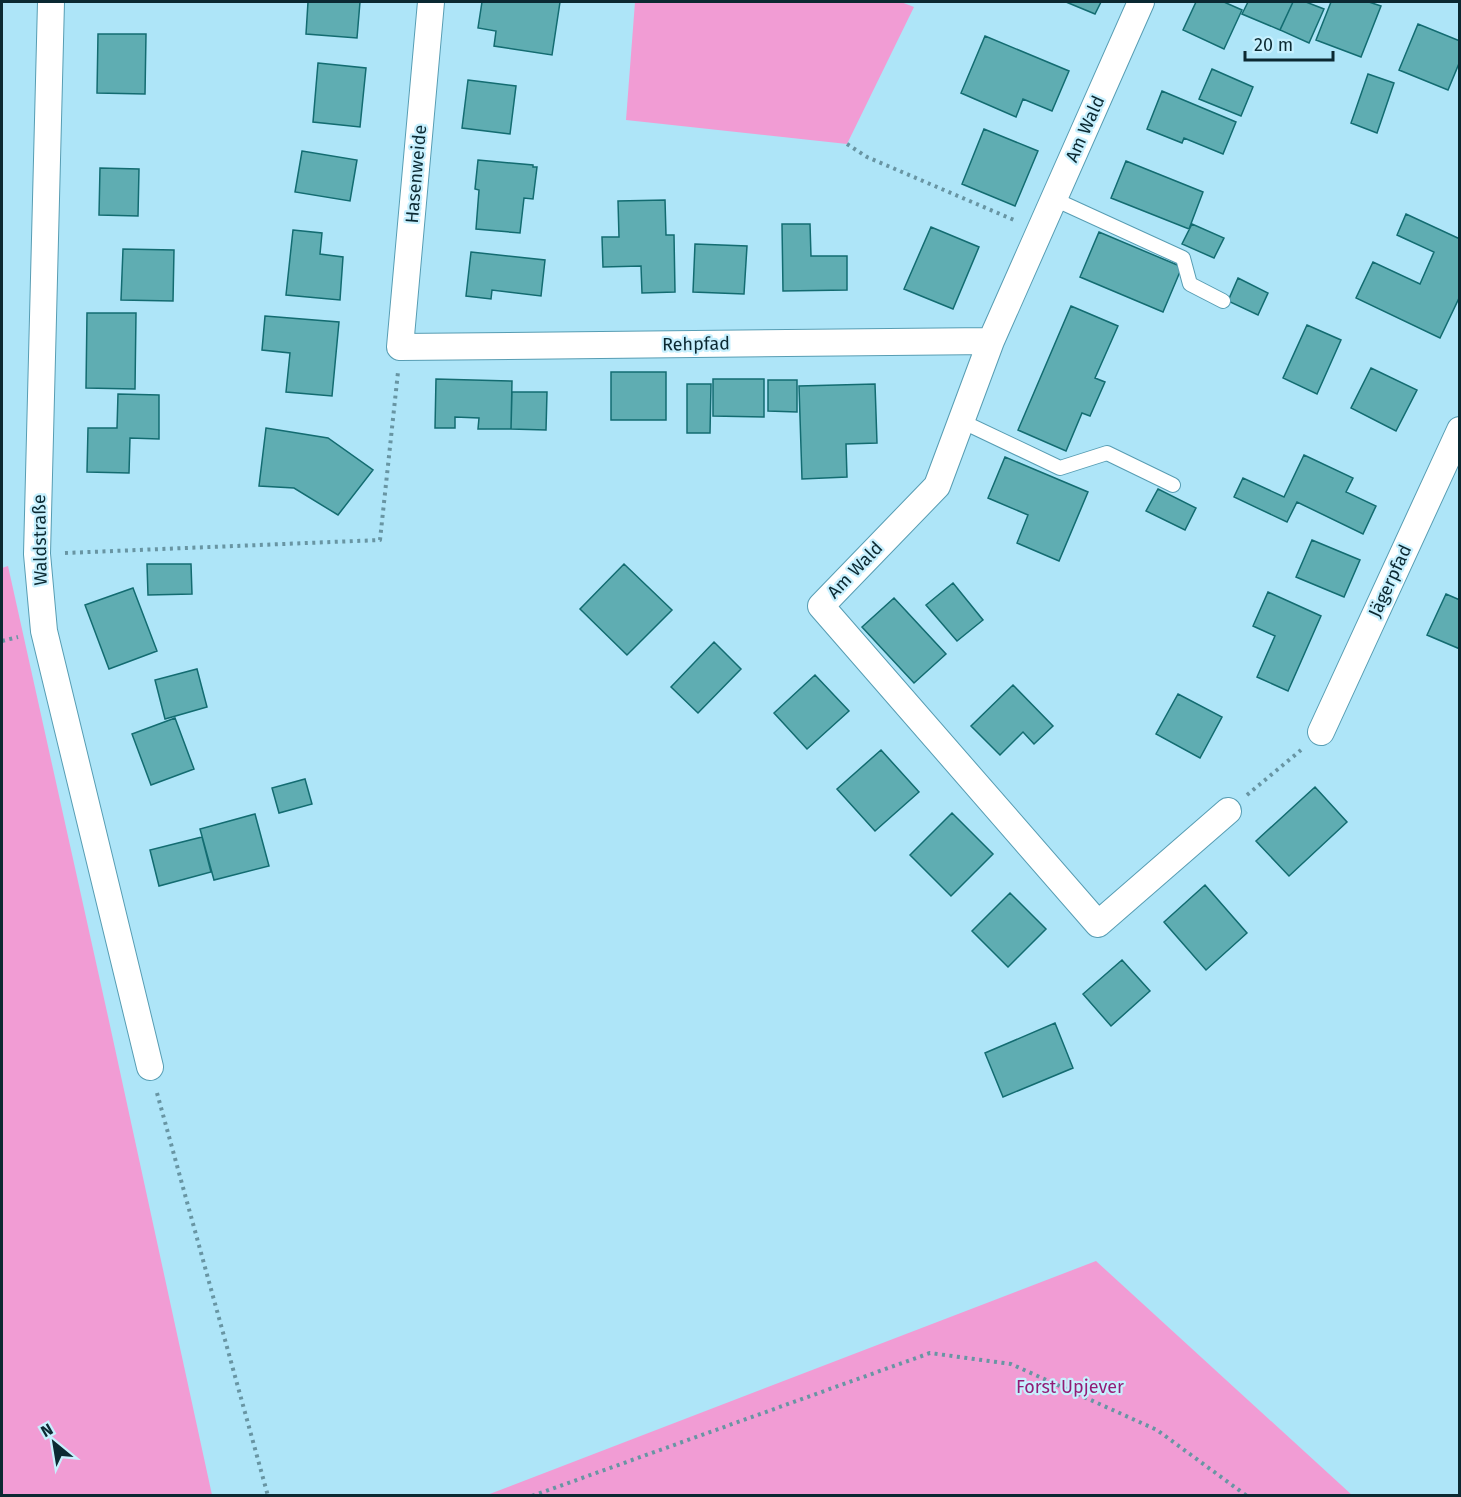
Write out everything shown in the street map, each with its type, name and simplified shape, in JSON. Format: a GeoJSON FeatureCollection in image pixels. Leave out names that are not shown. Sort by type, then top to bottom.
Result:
{"type":"FeatureCollection","features":[{"type":"Feature","properties":{"kind":"street","name":"Waldstraße"},"geometry":{"type":"LineString","coordinates":[[51,2],[37,554],[44,631],[150,1067]]}},
{"type":"Feature","properties":{"kind":"street","name":"Hasenweide"},"geometry":{"type":"LineString","coordinates":[[400,347],[431,2]]}},
{"type":"Feature","properties":{"kind":"street","name":"Am Wald"},"geometry":{"type":"LineString","coordinates":[[1141,2],[991,341],[937,486],[821,606],[1098,924],[1228,811]]}},
{"type":"Feature","properties":{"kind":"street","name":"Rehpfad"},"geometry":{"type":"LineString","coordinates":[[400,347],[991,341]]}},
{"type":"Feature","properties":{"kind":"street","name":"Jägerpfad"},"geometry":{"type":"LineString","coordinates":[[1321,732],[1460,430]]}},
{"type":"Feature","properties":{"kind":"lane"},"geometry":{"type":"LineString","coordinates":[[1054,199],[1184,258],[1190,284],[1223,301]]}},
{"type":"Feature","properties":{"kind":"lane"},"geometry":{"type":"LineString","coordinates":[[961,421],[1060,468],[1107,453],[1173,485]]}},
{"type":"Feature","properties":{"kind":"path"},"geometry":{"type":"LineString","coordinates":[[846,144],[867,157],[1040,231]]}},
{"type":"Feature","properties":{"kind":"path"},"geometry":{"type":"LineString","coordinates":[[37,554],[380,540],[400,347]]}},
{"type":"Feature","properties":{"kind":"path"},"geometry":{"type":"LineString","coordinates":[[1228,811],[1321,732]]}},
{"type":"Feature","properties":{"kind":"path"},"geometry":{"type":"LineString","coordinates":[[150,1067],[268,1496]]}},
{"type":"Feature","properties":{"kind":"path"},"geometry":{"type":"LineString","coordinates":[[532,1496],[930,1353],[1011,1364],[1157,1430],[1247,1496]]}},
{"type":"Feature","properties":{"kind":"green space"},"geometry":{"type":"Polygon","coordinates":[[[635,2],[901,2],[914,7],[847,144],[626,120],[635,2]]]}},
{"type":"Feature","properties":{"kind":"green space"},"geometry":{"type":"Polygon","coordinates":[[[8,566],[212,1495],[2,1495],[2,568],[8,566]]]}},
{"type":"Feature","properties":{"kind":"green space","name":"Forst Upjever"},"geometry":{"type":"Polygon","coordinates":[[[1096,1261],[1352,1495],[487,1495],[1096,1261]]]}},
{"type":"Feature","properties":{"kind":"building"},"geometry":{"type":"Polygon","coordinates":[[[308,2],[360,2],[357,38],[306,34],[308,2]]]}},
{"type":"Feature","properties":{"kind":"building"},"geometry":{"type":"Polygon","coordinates":[[[482,2],[560,2],[552,55],[494,46],[496,31],[478,28],[482,2]]]}},
{"type":"Feature","properties":{"kind":"building"},"geometry":{"type":"Polygon","coordinates":[[[1066,2],[1101,2],[1095,14],[1066,2]]]}},
{"type":"Feature","properties":{"kind":"building"},"geometry":{"type":"Polygon","coordinates":[[[1196,2],[1224,2],[1242,10],[1224,49],[1183,30],[1196,2]]]}},
{"type":"Feature","properties":{"kind":"building"},"geometry":{"type":"Polygon","coordinates":[[[1248,2],[1293,2],[1280,30],[1242,14],[1248,2]]]}},
{"type":"Feature","properties":{"kind":"building"},"geometry":{"type":"Polygon","coordinates":[[[1293,2],[1306,2],[1324,9],[1309,43],[1280,30],[1293,2]]]}},
{"type":"Feature","properties":{"kind":"building"},"geometry":{"type":"Polygon","coordinates":[[[1331,2],[1369,2],[1381,6],[1361,57],[1316,40],[1331,2]]]}},
{"type":"Feature","properties":{"kind":"building"},"geometry":{"type":"Polygon","coordinates":[[[1418,24],[1460,41],[1460,61],[1448,90],[1399,70],[1418,24]]]}},
{"type":"Feature","properties":{"kind":"building"},"geometry":{"type":"Polygon","coordinates":[[[98,34],[146,34],[145,94],[97,93],[98,34]]]}},
{"type":"Feature","properties":{"kind":"building"},"geometry":{"type":"Polygon","coordinates":[[[985,36],[1069,71],[1052,111],[1023,99],[1016,117],[961,93],[985,36]]]}},
{"type":"Feature","properties":{"kind":"building"},"geometry":{"type":"Polygon","coordinates":[[[318,63],[366,68],[360,127],[313,122],[318,63]]]}},
{"type":"Feature","properties":{"kind":"building"},"geometry":{"type":"Polygon","coordinates":[[[1212,69],[1253,87],[1241,116],[1199,99],[1212,69]]]}},
{"type":"Feature","properties":{"kind":"building"},"geometry":{"type":"Polygon","coordinates":[[[1368,74],[1394,83],[1377,133],[1351,123],[1368,74]]]}},
{"type":"Feature","properties":{"kind":"building"},"geometry":{"type":"Polygon","coordinates":[[[468,80],[516,86],[510,134],[462,128],[468,80]]]}},
{"type":"Feature","properties":{"kind":"building"},"geometry":{"type":"Polygon","coordinates":[[[1162,91],[1236,122],[1223,154],[1184,138],[1182,143],[1147,129],[1162,91]]]}},
{"type":"Feature","properties":{"kind":"building"},"geometry":{"type":"Polygon","coordinates":[[[984,129],[1038,151],[1015,206],[962,184],[984,129]]]}},
{"type":"Feature","properties":{"kind":"building"},"geometry":{"type":"Polygon","coordinates":[[[302,151],[357,160],[350,201],[295,192],[302,151]]]}},
{"type":"Feature","properties":{"kind":"building"},"geometry":{"type":"Polygon","coordinates":[[[478,160],[537,167],[533,199],[524,198],[520,233],[476,229],[479,190],[475,189],[478,160]]]}},
{"type":"Feature","properties":{"kind":"building"},"geometry":{"type":"Polygon","coordinates":[[[1126,161],[1203,192],[1189,229],[1111,198],[1126,161]]]}},
{"type":"Feature","properties":{"kind":"building"},"geometry":{"type":"Polygon","coordinates":[[[100,168],[139,169],[138,216],[99,215],[100,168]]]}},
{"type":"Feature","properties":{"kind":"building"},"geometry":{"type":"Polygon","coordinates":[[[665,200],[666,235],[674,235],[675,292],[642,293],[641,266],[603,267],[602,237],[619,237],[618,201],[665,200]]]}},
{"type":"Feature","properties":{"kind":"building"},"geometry":{"type":"Polygon","coordinates":[[[1406,214],[1460,239],[1460,296],[1440,338],[1356,298],[1373,262],[1420,284],[1434,252],[1397,235],[1406,214]]]}},
{"type":"Feature","properties":{"kind":"building"},"geometry":{"type":"Polygon","coordinates":[[[782,224],[810,224],[811,256],[847,256],[847,290],[783,291],[782,224]]]}},
{"type":"Feature","properties":{"kind":"building"},"geometry":{"type":"Polygon","coordinates":[[[1192,224],[1224,238],[1214,258],[1182,244],[1192,224]]]}},
{"type":"Feature","properties":{"kind":"building"},"geometry":{"type":"Polygon","coordinates":[[[931,227],[979,247],[953,309],[904,289],[931,227]]]}},
{"type":"Feature","properties":{"kind":"building"},"geometry":{"type":"Polygon","coordinates":[[[293,230],[322,233],[320,254],[343,257],[340,300],[286,295],[293,230]]]}},
{"type":"Feature","properties":{"kind":"building"},"geometry":{"type":"Polygon","coordinates":[[[1099,232],[1182,267],[1163,312],[1080,277],[1099,232]]]}},
{"type":"Feature","properties":{"kind":"building"},"geometry":{"type":"Polygon","coordinates":[[[695,244],[747,246],[744,294],[693,292],[695,244]]]}},
{"type":"Feature","properties":{"kind":"building"},"geometry":{"type":"Polygon","coordinates":[[[123,249],[174,250],[173,301],[121,300],[123,249]]]}},
{"type":"Feature","properties":{"kind":"building"},"geometry":{"type":"Polygon","coordinates":[[[471,252],[545,260],[541,296],[492,290],[491,299],[466,296],[471,252]]]}},
{"type":"Feature","properties":{"kind":"building"},"geometry":{"type":"Polygon","coordinates":[[[1238,278],[1268,293],[1258,315],[1228,301],[1238,278]]]}},
{"type":"Feature","properties":{"kind":"building"},"geometry":{"type":"Polygon","coordinates":[[[1071,306],[1118,326],[1095,378],[1105,382],[1090,416],[1082,413],[1066,451],[1018,430],[1071,306]]]}},
{"type":"Feature","properties":{"kind":"building"},"geometry":{"type":"Polygon","coordinates":[[[87,313],[136,313],[135,389],[86,388],[87,313]]]}},
{"type":"Feature","properties":{"kind":"building"},"geometry":{"type":"Polygon","coordinates":[[[265,316],[339,322],[332,396],[286,392],[290,353],[262,350],[265,316]]]}},
{"type":"Feature","properties":{"kind":"building"},"geometry":{"type":"Polygon","coordinates":[[[1307,325],[1341,340],[1317,394],[1283,378],[1307,325]]]}},
{"type":"Feature","properties":{"kind":"building"},"geometry":{"type":"Polygon","coordinates":[[[1371,368],[1417,390],[1396,431],[1351,408],[1371,368]]]}},
{"type":"Feature","properties":{"kind":"building"},"geometry":{"type":"Polygon","coordinates":[[[611,372],[666,372],[666,420],[611,420],[611,372]]]}},
{"type":"Feature","properties":{"kind":"building"},"geometry":{"type":"Polygon","coordinates":[[[436,379],[512,381],[511,429],[478,429],[479,418],[455,417],[455,428],[435,428],[436,379]]]}},
{"type":"Feature","properties":{"kind":"building"},"geometry":{"type":"Polygon","coordinates":[[[713,379],[764,379],[764,417],[713,416],[713,379]]]}},
{"type":"Feature","properties":{"kind":"building"},"geometry":{"type":"Polygon","coordinates":[[[768,380],[797,380],[797,412],[768,411],[768,380]]]}},
{"type":"Feature","properties":{"kind":"building"},"geometry":{"type":"Polygon","coordinates":[[[687,384],[711,384],[710,433],[687,433],[687,384]]]}},
{"type":"Feature","properties":{"kind":"building"},"geometry":{"type":"Polygon","coordinates":[[[875,384],[877,443],[846,444],[847,477],[802,479],[799,386],[875,384]]]}},
{"type":"Feature","properties":{"kind":"building"},"geometry":{"type":"Polygon","coordinates":[[[512,392],[547,392],[546,430],[511,429],[512,392]]]}},
{"type":"Feature","properties":{"kind":"building"},"geometry":{"type":"Polygon","coordinates":[[[118,394],[159,395],[159,439],[130,438],[129,473],[87,472],[88,428],[117,428],[118,394]]]}},
{"type":"Feature","properties":{"kind":"building"},"geometry":{"type":"Polygon","coordinates":[[[266,428],[328,438],[373,470],[338,515],[294,488],[259,486],[266,428]]]}},
{"type":"Feature","properties":{"kind":"building"},"geometry":{"type":"Polygon","coordinates":[[[1304,455],[1353,478],[1346,492],[1376,506],[1363,534],[1297,502],[1287,522],[1234,497],[1243,478],[1284,497],[1304,455]]]}},
{"type":"Feature","properties":{"kind":"building"},"geometry":{"type":"Polygon","coordinates":[[[1005,457],[1088,492],[1059,561],[1017,543],[1028,515],[988,498],[1005,457]]]}},
{"type":"Feature","properties":{"kind":"building"},"geometry":{"type":"Polygon","coordinates":[[[1158,489],[1196,508],[1185,530],[1146,511],[1158,489]]]}},
{"type":"Feature","properties":{"kind":"building"},"geometry":{"type":"Polygon","coordinates":[[[1312,540],[1360,560],[1344,597],[1296,577],[1312,540]]]}},
{"type":"Feature","properties":{"kind":"building"},"geometry":{"type":"Polygon","coordinates":[[[147,564],[191,564],[192,594],[148,595],[147,564]]]}},
{"type":"Feature","properties":{"kind":"building"},"geometry":{"type":"Polygon","coordinates":[[[624,564],[672,610],[627,655],[580,609],[624,564]]]}},
{"type":"Feature","properties":{"kind":"building"},"geometry":{"type":"Polygon","coordinates":[[[953,583],[983,620],[957,641],[926,605],[953,583]]]}},
{"type":"Feature","properties":{"kind":"building"},"geometry":{"type":"Polygon","coordinates":[[[133,588],[157,651],[109,669],[85,605],[133,588]]]}},
{"type":"Feature","properties":{"kind":"building"},"geometry":{"type":"Polygon","coordinates":[[[1268,592],[1321,616],[1288,691],[1257,677],[1275,636],[1253,626],[1268,592]]]}},
{"type":"Feature","properties":{"kind":"building"},"geometry":{"type":"Polygon","coordinates":[[[1446,594],[1460,600],[1460,649],[1427,635],[1446,594]]]}},
{"type":"Feature","properties":{"kind":"building"},"geometry":{"type":"Polygon","coordinates":[[[894,598],[946,654],[914,683],[862,627],[894,598]]]}},
{"type":"Feature","properties":{"kind":"building"},"geometry":{"type":"Polygon","coordinates":[[[714,642],[741,669],[698,713],[671,687],[714,642]]]}},
{"type":"Feature","properties":{"kind":"building"},"geometry":{"type":"Polygon","coordinates":[[[197,669],[207,707],[165,719],[155,680],[197,669]]]}},
{"type":"Feature","properties":{"kind":"building"},"geometry":{"type":"Polygon","coordinates":[[[815,675],[849,711],[807,749],[774,713],[815,675]]]}},
{"type":"Feature","properties":{"kind":"building"},"geometry":{"type":"Polygon","coordinates":[[[1013,685],[1053,726],[1034,744],[1023,732],[1000,755],[971,726],[1013,685]]]}},
{"type":"Feature","properties":{"kind":"building"},"geometry":{"type":"Polygon","coordinates":[[[1178,694],[1222,717],[1200,758],[1156,734],[1178,694]]]}},
{"type":"Feature","properties":{"kind":"building"},"geometry":{"type":"Polygon","coordinates":[[[175,718],[194,769],[151,785],[132,734],[175,718]]]}},
{"type":"Feature","properties":{"kind":"building"},"geometry":{"type":"Polygon","coordinates":[[[881,750],[919,792],[875,831],[837,789],[881,750]]]}},
{"type":"Feature","properties":{"kind":"building"},"geometry":{"type":"Polygon","coordinates":[[[305,779],[312,804],[279,813],[272,788],[305,779]]]}},
{"type":"Feature","properties":{"kind":"building"},"geometry":{"type":"Polygon","coordinates":[[[1315,787],[1347,822],[1289,876],[1256,841],[1315,787]]]}},
{"type":"Feature","properties":{"kind":"building"},"geometry":{"type":"Polygon","coordinates":[[[952,813],[993,854],[951,896],[910,855],[952,813]]]}},
{"type":"Feature","properties":{"kind":"building"},"geometry":{"type":"Polygon","coordinates":[[[255,814],[269,866],[214,880],[200,829],[255,814]]]}},
{"type":"Feature","properties":{"kind":"building"},"geometry":{"type":"Polygon","coordinates":[[[202,837],[211,872],[159,886],[150,850],[202,837]]]}},
{"type":"Feature","properties":{"kind":"building"},"geometry":{"type":"Polygon","coordinates":[[[1205,885],[1247,933],[1206,970],[1164,922],[1205,885]]]}},
{"type":"Feature","properties":{"kind":"building"},"geometry":{"type":"Polygon","coordinates":[[[1010,893],[1046,929],[1008,967],[972,931],[1010,893]]]}},
{"type":"Feature","properties":{"kind":"building"},"geometry":{"type":"Polygon","coordinates":[[[1122,960],[1150,991],[1111,1026],[1083,994],[1122,960]]]}},
{"type":"Feature","properties":{"kind":"building"},"geometry":{"type":"Polygon","coordinates":[[[1055,1023],[1073,1068],[1003,1097],[985,1053],[1055,1023]]]}}]}
